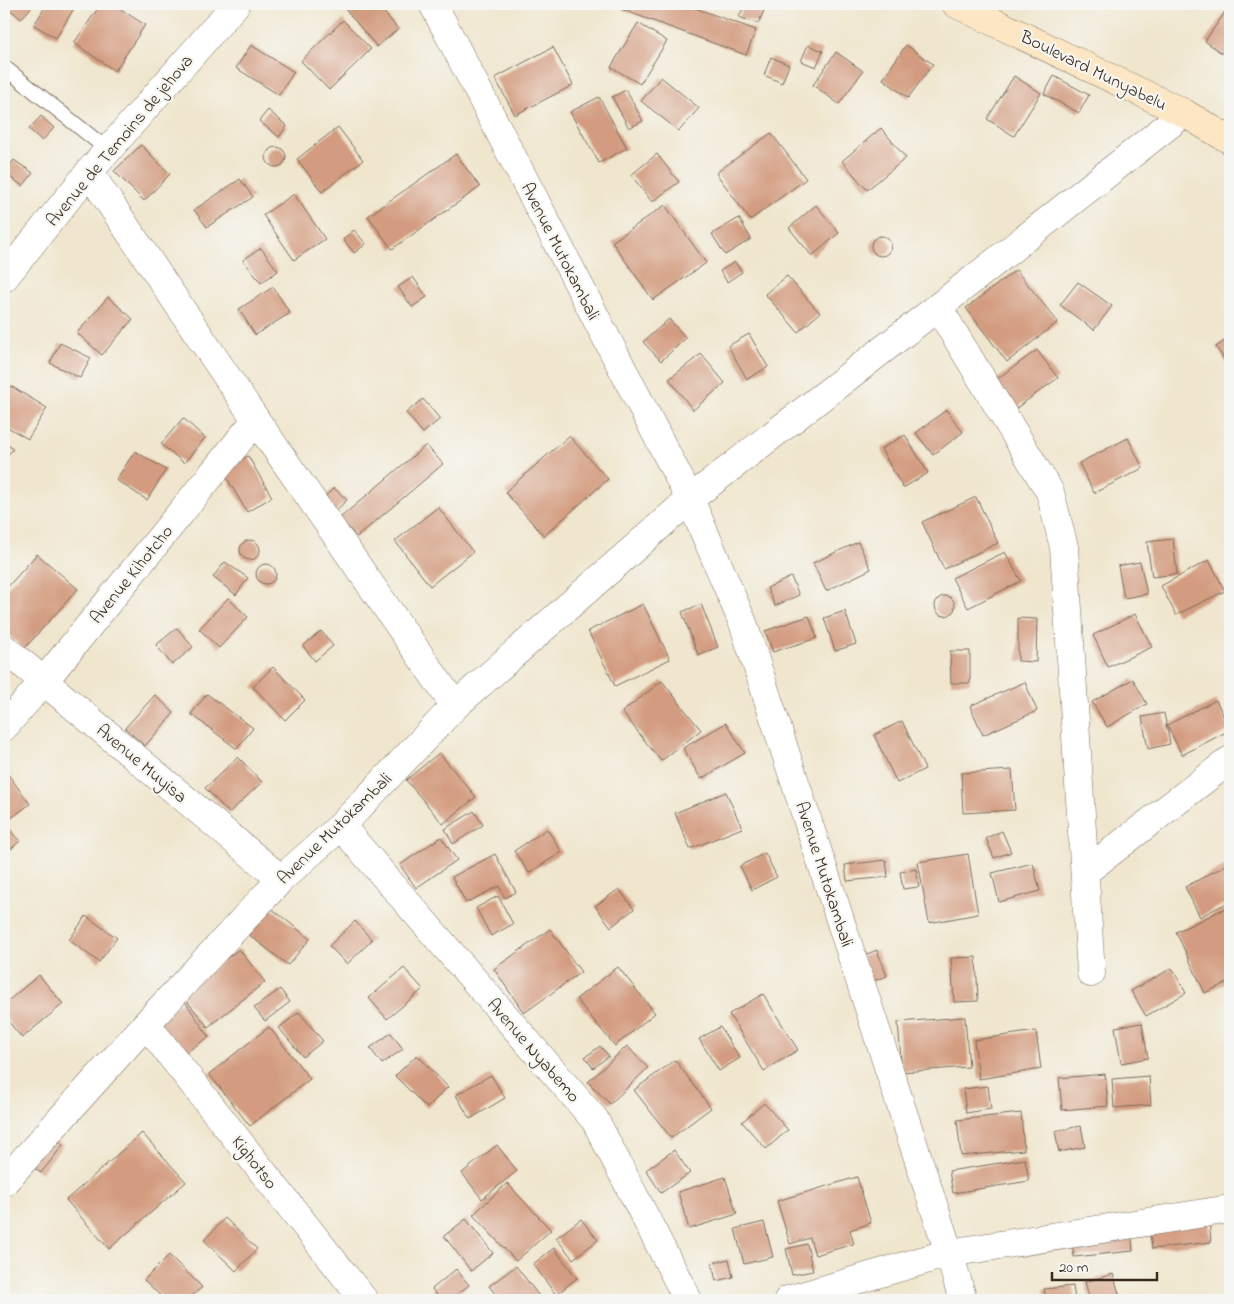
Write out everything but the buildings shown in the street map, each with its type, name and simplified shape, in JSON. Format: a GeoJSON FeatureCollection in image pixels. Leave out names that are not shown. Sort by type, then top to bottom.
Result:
{"type":"FeatureCollection","features":[{"type":"Feature","properties":{"kind":"street","name":"Avenue de Temoins de jehova"},"geometry":{"type":"LineString","coordinates":[[4,278],[108,150],[236,4]]}},
{"type":"Feature","properties":{"kind":"street","name":"Avenue Mutokambali"},"geometry":{"type":"LineString","coordinates":[[433,4],[690,499],[743,623],[950,1253],[962,1300]]}},
{"type":"Feature","properties":{"kind":"street","name":"Boulevard Munyabelu"},"geometry":{"type":"LineString","coordinates":[[956,4],[1184,113],[1230,140]]}},
{"type":"Feature","properties":{"kind":"street"},"geometry":{"type":"LineString","coordinates":[[690,499],[1184,113]]}},
{"type":"Feature","properties":{"kind":"street"},"geometry":{"type":"LineString","coordinates":[[90,172],[256,420],[455,706]]}},
{"type":"Feature","properties":{"kind":"street"},"geometry":{"type":"LineString","coordinates":[[938,307],[1050,492],[1064,547],[1091,973]]}},
{"type":"Feature","properties":{"kind":"street","name":"Avenue Kihotcho"},"geometry":{"type":"LineString","coordinates":[[4,727],[44,681],[256,420]]}},
{"type":"Feature","properties":{"kind":"street","name":"Avenue Mutokambali"},"geometry":{"type":"LineString","coordinates":[[4,1182],[146,1024],[281,879],[341,826],[455,706],[690,499]]}},
{"type":"Feature","properties":{"kind":"street","name":"Avenue Muyisa"},"geometry":{"type":"LineString","coordinates":[[4,648],[281,879]]}},
{"type":"Feature","properties":{"kind":"street"},"geometry":{"type":"LineString","coordinates":[[1085,872],[1230,760]]}},
{"type":"Feature","properties":{"kind":"street","name":"Avenue Nyabemo"},"geometry":{"type":"LineString","coordinates":[[341,826],[595,1120],[688,1300]]}},
{"type":"Feature","properties":{"kind":"street","name":"Kighotso"},"geometry":{"type":"LineString","coordinates":[[146,1024],[364,1300]]}},
{"type":"Feature","properties":{"kind":"street"},"geometry":{"type":"LineString","coordinates":[[788,1300],[950,1253],[1230,1209]]}},
{"type":"Feature","properties":{"kind":"lane"},"geometry":{"type":"LineString","coordinates":[[4,67],[108,150]]}}]}
